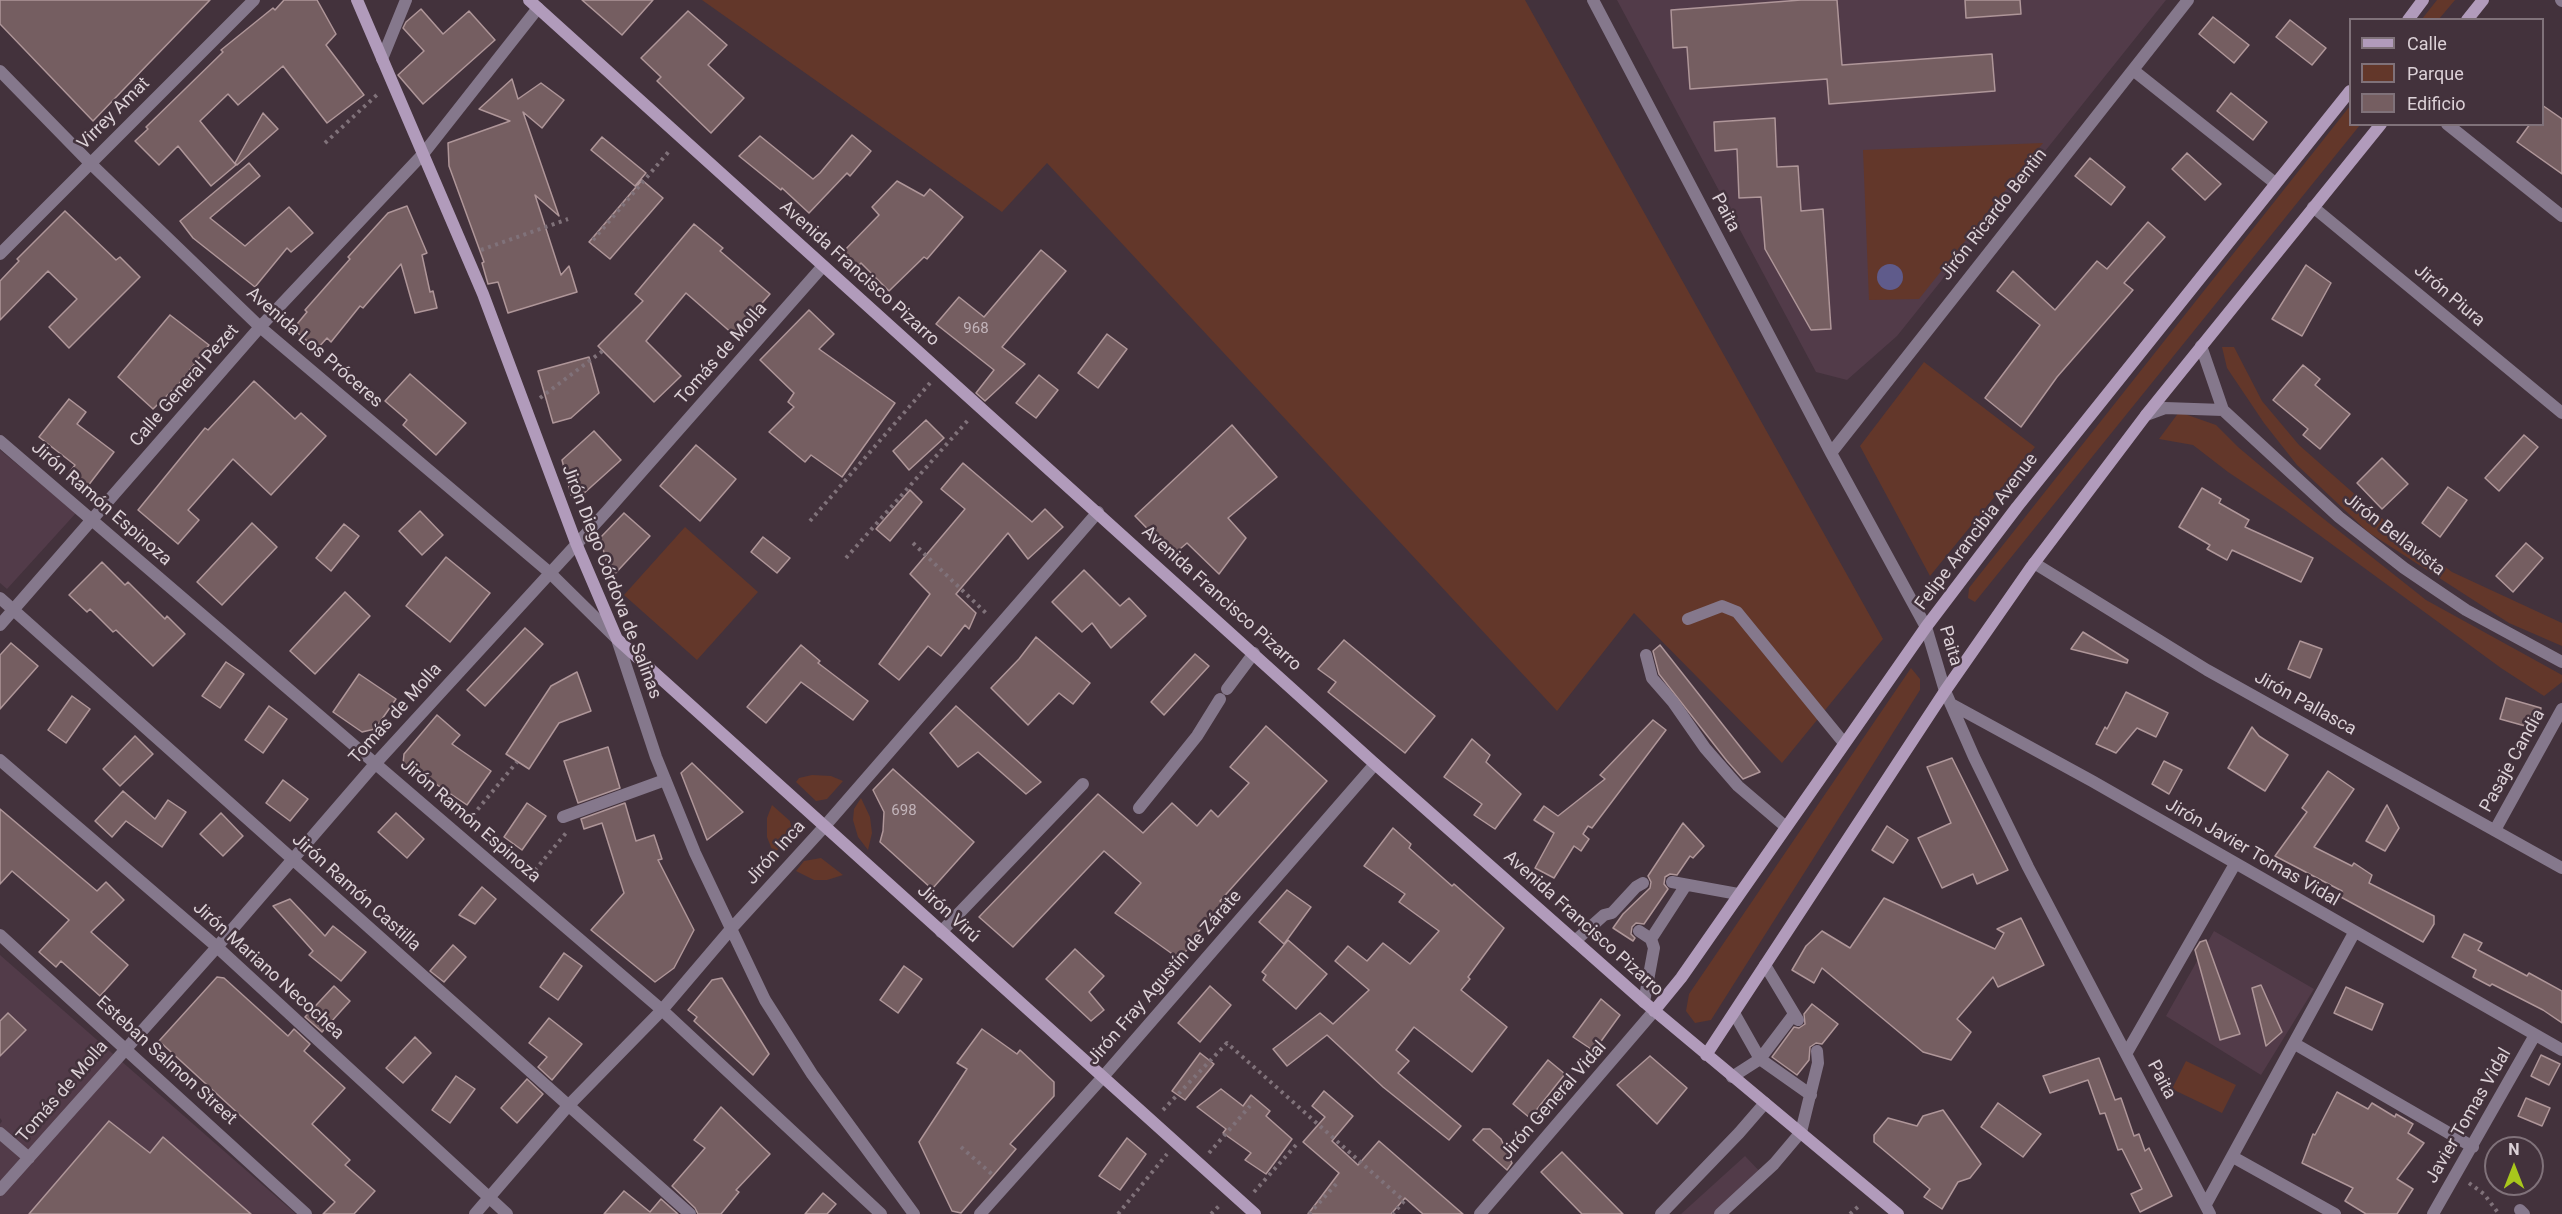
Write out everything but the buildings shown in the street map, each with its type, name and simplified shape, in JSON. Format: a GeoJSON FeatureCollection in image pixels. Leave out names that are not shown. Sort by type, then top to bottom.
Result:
{"type":"FeatureCollection","features":[{"type":"Feature","properties":{"kind":"main road","name":"Jirón Diego Córdova de Salinas"},"geometry":{"type":"LineString","coordinates":[[357,0],[466,256],[576,543],[617,639]]}},
{"type":"Feature","properties":{"kind":"main road"},"geometry":{"type":"LineString","coordinates":[[2410,18],[2423,0]]}},
{"type":"Feature","properties":{"kind":"main road"},"geometry":{"type":"LineString","coordinates":[[2469,18],[2483,0]]}},
{"type":"Feature","properties":{"kind":"main road","name":"Avenida Francisco Pizarro"},"geometry":{"type":"LineString","coordinates":[[534,4],[1375,764],[1654,1011],[1898,1214]]}},
{"type":"Feature","properties":{"kind":"main road","name":"Felipe Arancibia Avenue"},"geometry":{"type":"LineString","coordinates":[[1654,1011],[1681,978],[1926,627],[2017,507],[2349,92]]}},
{"type":"Feature","properties":{"kind":"main road"},"geometry":{"type":"LineString","coordinates":[[1706,1055],[1945,691],[2034,563],[2146,415],[2379,126]]}},
{"type":"Feature","properties":{"kind":"main road","name":"Jirón Virú"},"geometry":{"type":"LineString","coordinates":[[617,639],[1255,1214]]}},
{"type":"Feature","properties":{"kind":"street","name":"Virrey Amat"},"geometry":{"type":"LineString","coordinates":[[0,254],[254,0]]}},
{"type":"Feature","properties":{"kind":"street"},"geometry":{"type":"LineString","coordinates":[[382,59],[406,0]]}},
{"type":"Feature","properties":{"kind":"street","name":"Paita"},"geometry":{"type":"LineString","coordinates":[[1593,0],[1831,453],[1926,627],[1945,691],[1974,757],[2028,867],[2208,1209]]}},
{"type":"Feature","properties":{"kind":"street","name":"Jirón Ricardo Bentin"},"geometry":{"type":"LineString","coordinates":[[1831,453],[2188,0]]}},
{"type":"Feature","properties":{"kind":"street","name":"Calle General Pezet"},"geometry":{"type":"LineString","coordinates":[[0,625],[260,327],[423,154],[534,4]]}},
{"type":"Feature","properties":{"kind":"street","name":"Avenida Los Próceres"},"geometry":{"type":"LineString","coordinates":[[0,70],[90,163],[260,327],[549,572],[617,639]]}},
{"type":"Feature","properties":{"kind":"street"},"geometry":{"type":"LineString","coordinates":[[2133,70],[2275,183]]}},
{"type":"Feature","properties":{"kind":"street"},"geometry":{"type":"LineString","coordinates":[[2450,126],[2562,216]]}},
{"type":"Feature","properties":{"kind":"street","name":"Jirón Piura"},"geometry":{"type":"LineString","coordinates":[[2313,207],[2562,412]]}},
{"type":"Feature","properties":{"kind":"street","name":"Tomás de Molla"},"geometry":{"type":"LineString","coordinates":[[0,1190],[217,947],[375,764],[615,502],[823,266]]}},
{"type":"Feature","properties":{"kind":"street","name":"Jirón Bellavista"},"geometry":{"type":"LineString","coordinates":[[2201,346],[2223,410],[2372,544],[2466,610],[2562,662]]}},
{"type":"Feature","properties":{"kind":"street"},"geometry":{"type":"LineString","coordinates":[[2146,415],[2165,408],[2223,410]]}},
{"type":"Feature","properties":{"kind":"street","name":"Jirón Ramón Espinoza"},"geometry":{"type":"LineString","coordinates":[[0,441],[662,1010],[881,1214]]}},
{"type":"Feature","properties":{"kind":"street","name":"Jirón Inca"},"geometry":{"type":"LineString","coordinates":[[476,1214],[568,1106],[662,1010],[1098,512]]}},
{"type":"Feature","properties":{"kind":"street","name":"Jirón Pallasca"},"geometry":{"type":"LineString","coordinates":[[2034,563],[2207,670],[2562,868]]}},
{"type":"Feature","properties":{"kind":"street","name":"Jirón Ramón Castilla"},"geometry":{"type":"LineString","coordinates":[[0,598],[690,1214]]}},
{"type":"Feature","properties":{"kind":"street"},"geometry":{"type":"LineString","coordinates":[[1688,619],[1722,606],[1737,612],[1845,743]]}},
{"type":"Feature","properties":{"kind":"street","name":"Jirón Diego Córdova de Salinas"},"geometry":{"type":"LineString","coordinates":[[617,639],[665,780],[694,853],[765,1000],[788,1038],[914,1214]]}},
{"type":"Feature","properties":{"kind":"street"},"geometry":{"type":"LineString","coordinates":[[1139,808],[1197,736],[1254,653]]}},
{"type":"Feature","properties":{"kind":"street"},"geometry":{"type":"LineString","coordinates":[[1646,655],[1652,678],[1673,702],[1705,748],[1738,786],[1786,827]]}},
{"type":"Feature","properties":{"kind":"street","name":"Jirón Javier Tomas Vidal"},"geometry":{"type":"LineString","coordinates":[[1951,704],[2092,781],[2562,1050]]}},
{"type":"Feature","properties":{"kind":"street","name":"Pasaje Candia"},"geometry":{"type":"LineString","coordinates":[[2495,830],[2562,709]]}},
{"type":"Feature","properties":{"kind":"street","name":"Jirón Mariano Necochea"},"geometry":{"type":"LineString","coordinates":[[0,760],[217,947],[507,1214]]}},
{"type":"Feature","properties":{"kind":"street","name":"Jirón Fray Agustín de Zárate"},"geometry":{"type":"LineString","coordinates":[[980,1214],[1102,1078],[1375,764]]}},
{"type":"Feature","properties":{"kind":"street"},"geometry":{"type":"LineString","coordinates":[[563,817],[665,780]]}},
{"type":"Feature","properties":{"kind":"street"},"geometry":{"type":"LineString","coordinates":[[941,932],[1083,784]]}},
{"type":"Feature","properties":{"kind":"street"},"geometry":{"type":"LineString","coordinates":[[2126,1054],[2235,864]]}},
{"type":"Feature","properties":{"kind":"street"},"geometry":{"type":"LineString","coordinates":[[1672,882],[1738,894]]}},
{"type":"Feature","properties":{"kind":"street"},"geometry":{"type":"LineString","coordinates":[[1575,941],[1604,915],[1616,916],[1635,887],[1643,883]]}},
{"type":"Feature","properties":{"kind":"street"},"geometry":{"type":"LineString","coordinates":[[1651,939],[1686,885]]}},
{"type":"Feature","properties":{"kind":"street"},"geometry":{"type":"LineString","coordinates":[[1639,931],[1651,939],[1654,948],[1644,1002]]}},
{"type":"Feature","properties":{"kind":"street"},"geometry":{"type":"LineString","coordinates":[[2208,1209],[2233,1157],[2354,933]]}},
{"type":"Feature","properties":{"kind":"street","name":"Esteban Salmon Street"},"geometry":{"type":"LineString","coordinates":[[0,935],[126,1047],[306,1214]]}},
{"type":"Feature","properties":{"kind":"street"},"geometry":{"type":"LineString","coordinates":[[1732,1077],[1760,1059],[1796,1017],[1765,965]]}},
{"type":"Feature","properties":{"kind":"street","name":"Jirón General Vidal"},"geometry":{"type":"LineString","coordinates":[[1480,1214],[1654,1011]]}},
{"type":"Feature","properties":{"kind":"street"},"geometry":{"type":"LineString","coordinates":[[1734,1012],[1760,1059],[1810,1095]]}},
{"type":"Feature","properties":{"kind":"street","name":"Javier Tomas Vidal"},"geometry":{"type":"LineString","coordinates":[[2433,1214],[2535,1035]]}},
{"type":"Feature","properties":{"kind":"street"},"geometry":{"type":"LineString","coordinates":[[2295,1044],[2473,1147]]}},
{"type":"Feature","properties":{"kind":"street"},"geometry":{"type":"LineString","coordinates":[[1720,1214],[1774,1164],[1801,1132],[1818,1063],[1817,1051]]}},
{"type":"Feature","properties":{"kind":"street"},"geometry":{"type":"LineString","coordinates":[[1661,1214],[1765,1103]]}},
{"type":"Feature","properties":{"kind":"street"},"geometry":{"type":"LineString","coordinates":[[0,1133],[29,1158]]}},
{"type":"Feature","properties":{"kind":"street"},"geometry":{"type":"LineString","coordinates":[[2233,1157],[2334,1214]]}},
{"type":"Feature","properties":{"kind":"path"},"geometry":{"type":"LineString","coordinates":[[325,143],[392,81]]}},
{"type":"Feature","properties":{"kind":"path"},"geometry":{"type":"LineString","coordinates":[[593,240],[681,138]]}},
{"type":"Feature","properties":{"kind":"path"},"geometry":{"type":"LineString","coordinates":[[466,256],[568,219]]}},
{"type":"Feature","properties":{"kind":"path"},"geometry":{"type":"LineString","coordinates":[[525,407],[548,393],[604,350]]}},
{"type":"Feature","properties":{"kind":"path"},"geometry":{"type":"LineString","coordinates":[[810,521],[940,371]]}},
{"type":"Feature","properties":{"kind":"path"},"geometry":{"type":"LineString","coordinates":[[846,558],[980,406]]}},
{"type":"Feature","properties":{"kind":"path"},"geometry":{"type":"LineString","coordinates":[[913,543],[999,626]]}},
{"type":"Feature","properties":{"kind":"path"},"geometry":{"type":"LineString","coordinates":[[458,834],[517,762]]}},
{"type":"Feature","properties":{"kind":"path"},"geometry":{"type":"LineString","coordinates":[[520,888],[567,832]]}},
{"type":"Feature","properties":{"kind":"path"},"geometry":{"type":"LineString","coordinates":[[1152,1122],[1227,1043],[1404,1201],[1392,1214]]}},
{"type":"Feature","properties":{"kind":"path"},"geometry":{"type":"LineString","coordinates":[[1198,1164],[1250,1106]]}},
{"type":"Feature","properties":{"kind":"path"},"geometry":{"type":"LineString","coordinates":[[1118,1214],[1176,1144]]}},
{"type":"Feature","properties":{"kind":"path"},"geometry":{"type":"LineString","coordinates":[[1244,1204],[1296,1145]]}},
{"type":"Feature","properties":{"kind":"path"},"geometry":{"type":"LineString","coordinates":[[961,1147],[1005,1186]]}},
{"type":"Feature","properties":{"kind":"path"},"geometry":{"type":"LineString","coordinates":[[2457,1174],[2484,1194],[2499,1214]]}},
{"type":"Feature","properties":{"kind":"path"},"geometry":{"type":"LineString","coordinates":[[1309,1214],[1338,1182]]}},
{"type":"Feature","properties":{"kind":"shaded area"},"geometry":{"type":"Polygon","coordinates":[[[1617,0],[2166,0],[1897,336],[1847,380],[1816,372],[1617,0]]]}},
{"type":"Feature","properties":{"kind":"shaded area"},"geometry":{"type":"Polygon","coordinates":[[[1890,264],[1899,268],[1903,277],[1899,286],[1890,290],[1881,286],[1877,277],[1881,268],[1890,264]]]}},
{"type":"Feature","properties":{"kind":"shaded area"},"geometry":{"type":"Polygon","coordinates":[[[0,450],[76,513],[7,589],[0,583],[0,450]]]}},
{"type":"Feature","properties":{"kind":"shaded area"},"geometry":{"type":"Polygon","coordinates":[[[2214,931],[2314,989],[2261,1075],[2166,1016],[2214,931]]]}},
{"type":"Feature","properties":{"kind":"shaded area"},"geometry":{"type":"Polygon","coordinates":[[[0,955],[296,1214],[0,1214],[0,1124],[2,1121],[0,1118],[0,955]]]}},
{"type":"Feature","properties":{"kind":"shaded area"},"geometry":{"type":"Polygon","coordinates":[[[1745,1156],[1765,1177],[1725,1214],[1681,1214],[1745,1156]]]}},
{"type":"Feature","properties":{"kind":"green space"},"geometry":{"type":"Polygon","coordinates":[[[702,0],[1525,0],[1883,639],[1782,763],[1634,613],[1557,711],[1047,163],[1002,212],[702,0]]]}},
{"type":"Feature","properties":{"kind":"green space"},"geometry":{"type":"Polygon","coordinates":[[[2437,0],[2455,0],[2440,18],[2423,18],[2437,0]]]}},
{"type":"Feature","properties":{"kind":"green space"},"geometry":{"type":"Polygon","coordinates":[[[2349,107],[2349,126],[2359,126],[1975,602],[1968,598],[1969,588],[2349,107]]]}},
{"type":"Feature","properties":{"kind":"green space"},"geometry":{"type":"Polygon","coordinates":[[[2043,143],[1919,299],[1869,300],[1863,150],[2043,143]]]}},
{"type":"Feature","properties":{"kind":"green space"},"geometry":{"type":"Polygon","coordinates":[[[2222,347],[2234,347],[2262,401],[2299,445],[2385,521],[2452,572],[2562,623],[2562,646],[2509,623],[2368,532],[2297,465],[2264,423],[2227,368],[2222,347]]]}},
{"type":"Feature","properties":{"kind":"green space"},"geometry":{"type":"Polygon","coordinates":[[[1924,362],[2035,447],[1930,576],[1860,446],[1924,362]]]}},
{"type":"Feature","properties":{"kind":"green space"},"geometry":{"type":"Polygon","coordinates":[[[2179,412],[2216,425],[2238,447],[2315,512],[2426,600],[2562,675],[2562,682],[2544,696],[2501,668],[2193,445],[2159,439],[2179,412]]]}},
{"type":"Feature","properties":{"kind":"green space"},"geometry":{"type":"Polygon","coordinates":[[[685,527],[758,592],[697,660],[624,595],[685,527]]]}},
{"type":"Feature","properties":{"kind":"green space"},"geometry":{"type":"Polygon","coordinates":[[[1911,668],[1920,679],[1920,690],[1711,1020],[1695,1023],[1686,1011],[1689,994],[1911,668]]]}},
{"type":"Feature","properties":{"kind":"green space"},"geometry":{"type":"Polygon","coordinates":[[[812,775],[831,776],[843,781],[827,799],[816,801],[796,782],[799,778],[812,775]]]}},
{"type":"Feature","properties":{"kind":"green space"},"geometry":{"type":"Polygon","coordinates":[[[861,798],[870,817],[872,833],[868,850],[858,837],[853,820],[854,809],[861,798]]]}},
{"type":"Feature","properties":{"kind":"green space"},"geometry":{"type":"Polygon","coordinates":[[[772,805],[790,821],[792,831],[790,839],[775,852],[767,837],[767,818],[772,805]]]}},
{"type":"Feature","properties":{"kind":"green space"},"geometry":{"type":"Polygon","coordinates":[[[821,858],[843,875],[827,880],[814,880],[796,871],[804,861],[821,858]]]}},
{"type":"Feature","properties":{"kind":"green space"},"geometry":{"type":"Polygon","coordinates":[[[2186,1061],[2236,1085],[2222,1113],[2172,1089],[2186,1061]]]}}]}
